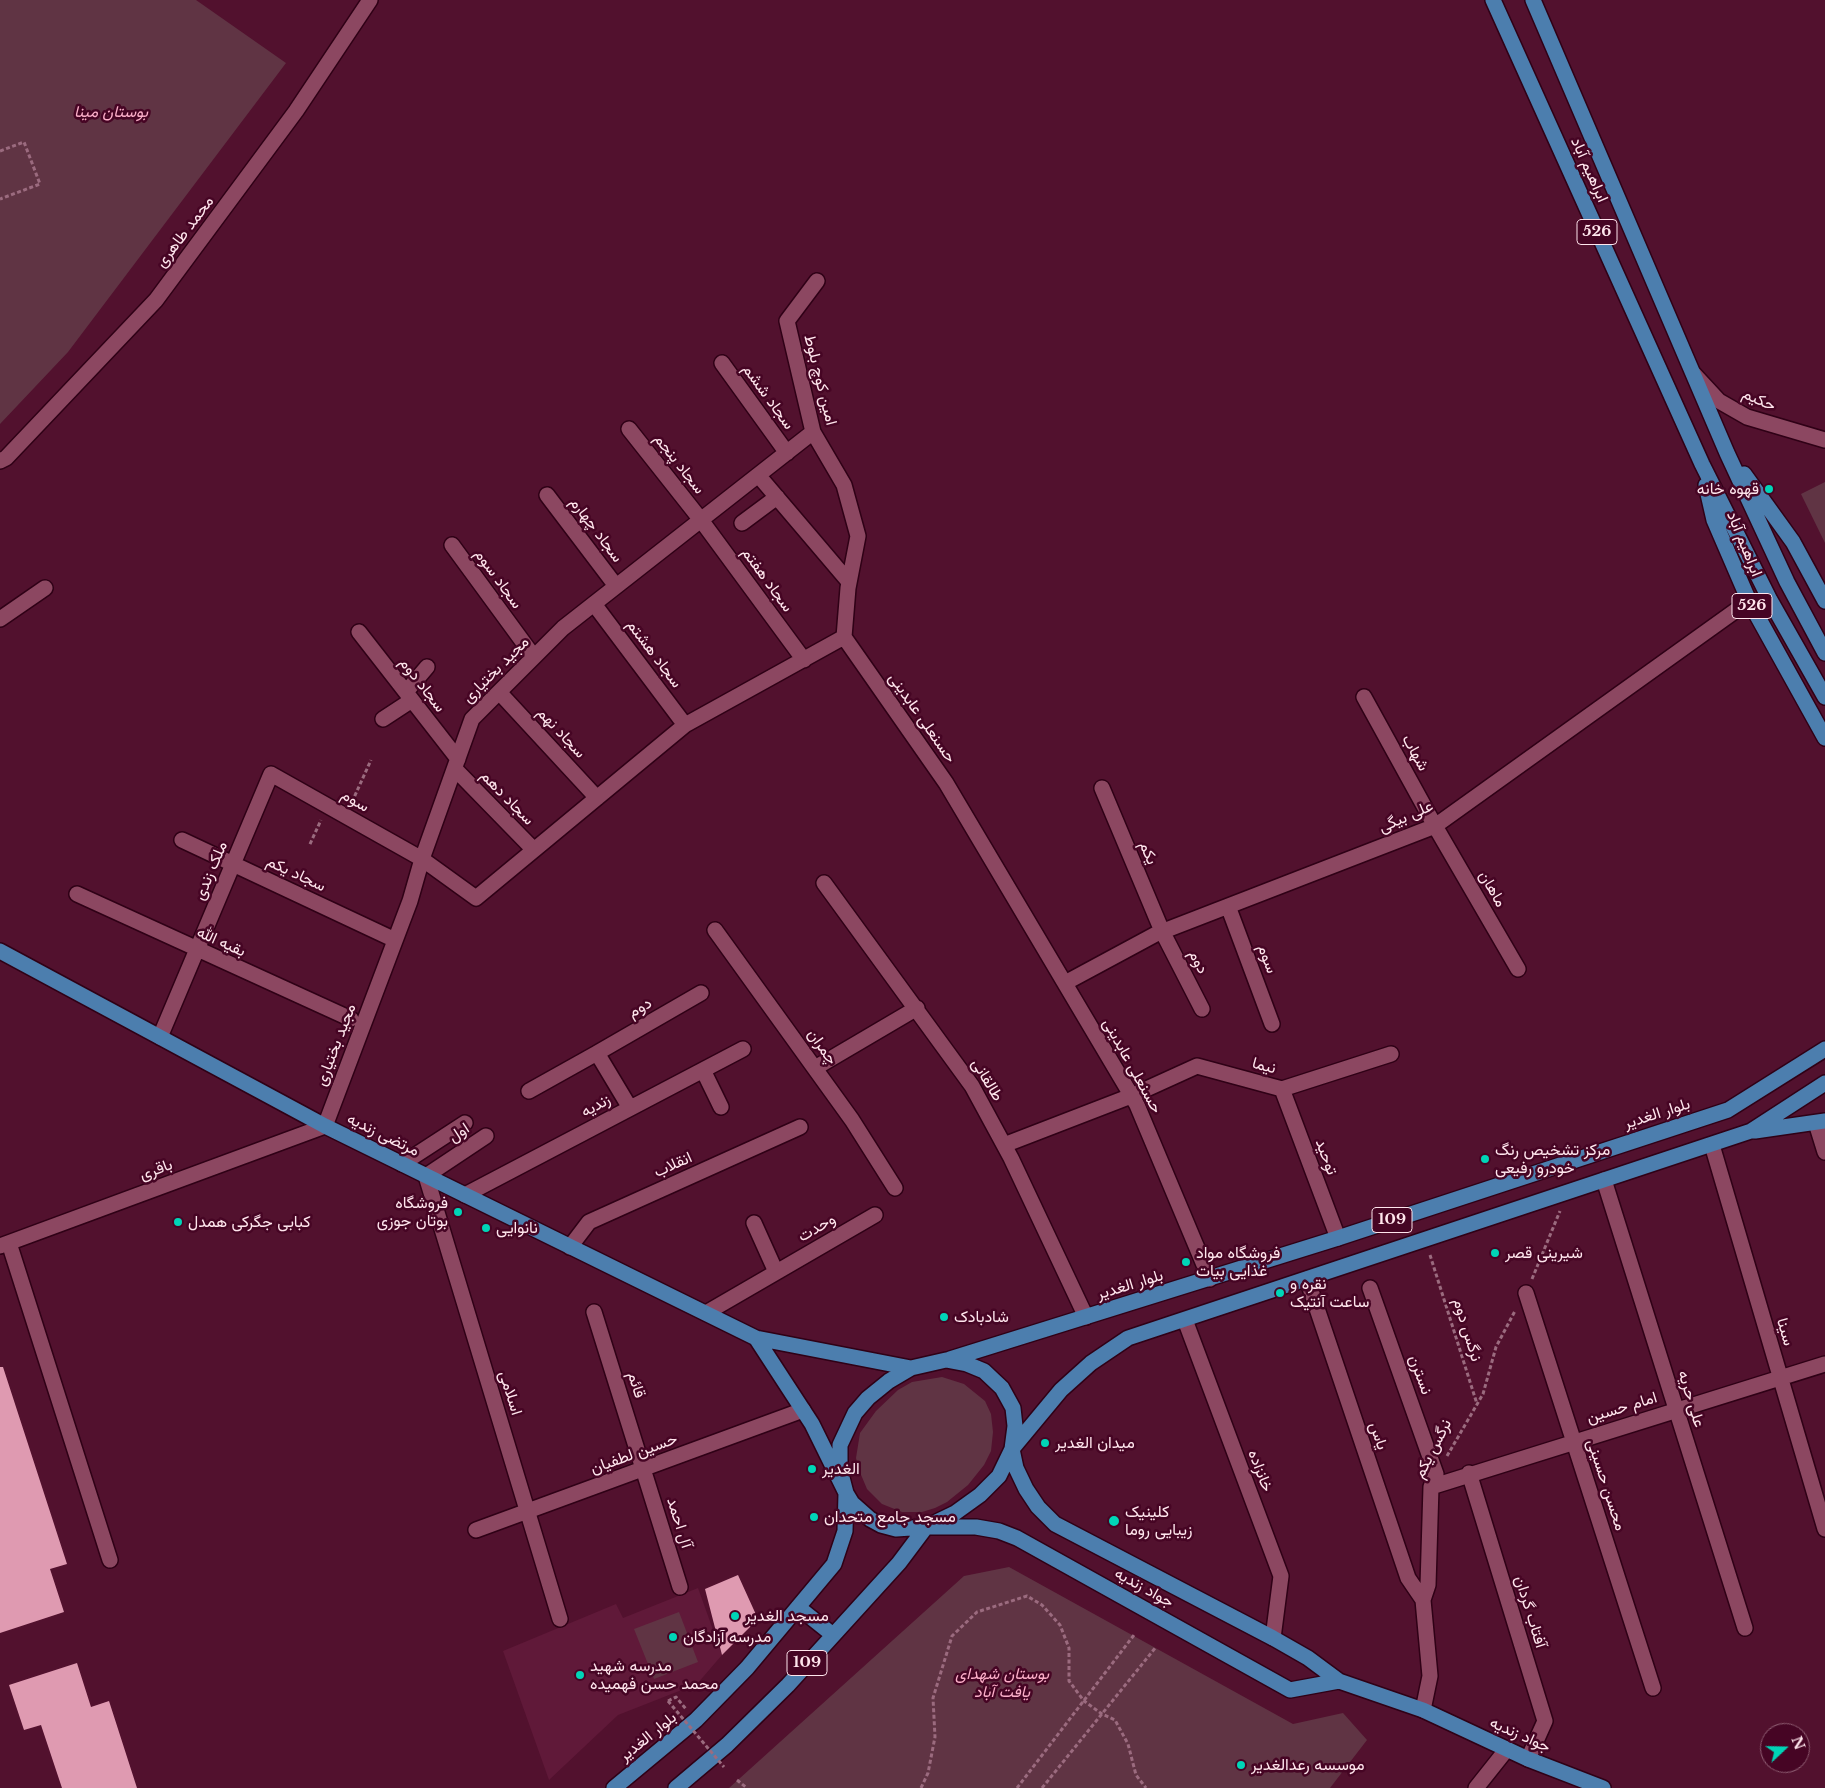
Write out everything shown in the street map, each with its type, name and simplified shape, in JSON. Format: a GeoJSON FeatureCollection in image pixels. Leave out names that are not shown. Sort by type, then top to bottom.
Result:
{"type":"FeatureCollection","features":[{"type":"Feature","properties":{"kind":"main road","name":"ابراهیم آباد"},"geometry":{"type":"LineString","coordinates":[[1493,0],[1702,464],[1770,600],[1825,697]]}},
{"type":"Feature","properties":{"kind":"main road","name":"ابراهیم آباد"},"geometry":{"type":"LineString","coordinates":[[1533,0],[1691,371],[1787,582],[1825,653]]}},
{"type":"Feature","properties":{"kind":"main road","name":"ابراهیم آباد"},"geometry":{"type":"LineString","coordinates":[[1728,453],[1774,514],[1825,601]]}},
{"type":"Feature","properties":{"kind":"main road","name":"ابراهیم آباد"},"geometry":{"type":"LineString","coordinates":[[1702,464],[1714,520],[1749,601],[1825,738]]}},
{"type":"Feature","properties":{"kind":"main road","name":"مرتضی زندیه"},"geometry":{"type":"LineString","coordinates":[[0,951],[325,1126],[756,1338]]}},
{"type":"Feature","properties":{"kind":"main road","name":"بلوار الغدیر"},"geometry":{"type":"LineString","coordinates":[[946,1360],[1210,1279],[1728,1110],[1825,1049]]}},
{"type":"Feature","properties":{"kind":"main road","name":"109"},"geometry":{"type":"LineString","coordinates":[[1012,1449],[1061,1390],[1091,1363],[1128,1338],[1751,1131],[1825,1084]]}},
{"type":"Feature","properties":{"kind":"main road"},"geometry":{"type":"LineString","coordinates":[[1751,1131],[1821,1122]]}},
{"type":"Feature","properties":{"kind":"main road"},"geometry":{"type":"LineString","coordinates":[[756,1338],[911,1368]]}},
{"type":"Feature","properties":{"kind":"main road"},"geometry":{"type":"LineString","coordinates":[[756,1338],[803,1410],[846,1493],[861,1513],[881,1525],[896,1528],[926,1527],[955,1513],[980,1495],[999,1476],[1012,1449],[1015,1426],[1013,1408],[1002,1388],[977,1367],[946,1360],[911,1368],[889,1381],[868,1398],[846,1428],[840,1445],[839,1458],[846,1493]]}},
{"type":"Feature","properties":{"kind":"main road","name":"جواد زندیه"},"geometry":{"type":"LineString","coordinates":[[1012,1449],[1016,1468],[1026,1489],[1038,1507],[1055,1524],[1273,1638],[1308,1658],[1339,1681],[1423,1710],[1507,1750],[1602,1788]]}},
{"type":"Feature","properties":{"kind":"main road","name":"بلوار الغدیر"},"geometry":{"type":"LineString","coordinates":[[614,1788],[696,1720],[747,1668],[834,1564],[845,1531],[846,1493]]}},
{"type":"Feature","properties":{"kind":"main road","name":"109"},"geometry":{"type":"LineString","coordinates":[[676,1788],[727,1745],[788,1685],[899,1562],[926,1527]]}},
{"type":"Feature","properties":{"kind":"main road","name":"جواد زندیه"},"geometry":{"type":"LineString","coordinates":[[926,1527],[976,1527],[999,1531],[1018,1538],[1290,1690],[1339,1681]]}},
{"type":"Feature","properties":{"kind":"main road"},"geometry":{"type":"LineString","coordinates":[[798,1607],[833,1635]]}},
{"type":"Feature","properties":{"kind":"street","name":"محمد طاهری"},"geometry":{"type":"LineString","coordinates":[[0,461],[6,458],[156,300],[296,111],[370,0]]}},
{"type":"Feature","properties":{"kind":"street","name":"امین کوچ بلوط"},"geometry":{"type":"LineString","coordinates":[[817,281],[787,321],[813,432],[844,485],[858,536],[849,582],[844,638]]}},
{"type":"Feature","properties":{"kind":"street","name":"سجاد ششم"},"geometry":{"type":"LineString","coordinates":[[722,363],[787,453]]}},
{"type":"Feature","properties":{"kind":"street","name":"حکیم"},"geometry":{"type":"LineString","coordinates":[[1691,371],[1719,401],[1748,417],[1825,440]]}},
{"type":"Feature","properties":{"kind":"street","name":"سجاد پنجم"},"geometry":{"type":"LineString","coordinates":[[629,429],[701,520]]}},
{"type":"Feature","properties":{"kind":"street","name":"مجید بختیاری"},"geometry":{"type":"LineString","coordinates":[[325,1126],[395,940],[472,719],[564,628],[813,432]]}},
{"type":"Feature","properties":{"kind":"street"},"geometry":{"type":"LineString","coordinates":[[758,475],[849,582]]}},
{"type":"Feature","properties":{"kind":"street","name":"سجاد چهارم"},"geometry":{"type":"LineString","coordinates":[[547,494],[616,586]]}},
{"type":"Feature","properties":{"kind":"street"},"geometry":{"type":"LineString","coordinates":[[742,523],[777,496]]}},
{"type":"Feature","properties":{"kind":"street","name":"سجاد هفتم"},"geometry":{"type":"LineString","coordinates":[[701,520],[804,660]]}},
{"type":"Feature","properties":{"kind":"street","name":"سجاد سوم"},"geometry":{"type":"LineString","coordinates":[[452,545],[534,657]]}},
{"type":"Feature","properties":{"kind":"street"},"geometry":{"type":"LineString","coordinates":[[0,619],[45,588]]}},
{"type":"Feature","properties":{"kind":"street","name":"علی بیگی"},"geometry":{"type":"LineString","coordinates":[[1065,983],[1162,931],[1435,826],[1749,601]]}},
{"type":"Feature","properties":{"kind":"street","name":"سجاد هشتم"},"geometry":{"type":"LineString","coordinates":[[594,604],[685,725]]}},
{"type":"Feature","properties":{"kind":"street","name":"سجاد دوم"},"geometry":{"type":"LineString","coordinates":[[359,632],[409,696],[457,764]]}},
{"type":"Feature","properties":{"kind":"street"},"geometry":{"type":"LineString","coordinates":[[422,859],[476,898],[685,725],[844,638]]}},
{"type":"Feature","properties":{"kind":"street","name":"حسنعلی عابدینی"},"geometry":{"type":"LineString","coordinates":[[844,638],[946,783],[1131,1096],[1210,1279]]}},
{"type":"Feature","properties":{"kind":"street"},"geometry":{"type":"LineString","coordinates":[[383,719],[409,696],[427,667]]}},
{"type":"Feature","properties":{"kind":"street","name":"سجاد نهم"},"geometry":{"type":"LineString","coordinates":[[499,692],[597,798]]}},
{"type":"Feature","properties":{"kind":"street","name":"شهاب"},"geometry":{"type":"LineString","coordinates":[[1364,697],[1435,826]]}},
{"type":"Feature","properties":{"kind":"street","name":"سجاد دهم"},"geometry":{"type":"LineString","coordinates":[[457,764],[534,850]]}},
{"type":"Feature","properties":{"kind":"street","name":"سوم"},"geometry":{"type":"LineString","coordinates":[[271,774],[422,859]]}},
{"type":"Feature","properties":{"kind":"street","name":"ملک زندی"},"geometry":{"type":"LineString","coordinates":[[160,1037],[271,774]]}},
{"type":"Feature","properties":{"kind":"street","name":"یکم"},"geometry":{"type":"LineString","coordinates":[[1102,788],[1162,931]]}},
{"type":"Feature","properties":{"kind":"street","name":"ماهان"},"geometry":{"type":"LineString","coordinates":[[1435,826],[1518,969]]}},
{"type":"Feature","properties":{"kind":"street","name":"سجاد یکم"},"geometry":{"type":"LineString","coordinates":[[182,840],[395,940]]}},
{"type":"Feature","properties":{"kind":"street","name":"طالقانی"},"geometry":{"type":"LineString","coordinates":[[824,883],[917,1008],[972,1086],[1004,1145],[1086,1317]]}},
{"type":"Feature","properties":{"kind":"street","name":"بقیه الله"},"geometry":{"type":"LineString","coordinates":[[77,894],[196,950],[351,1019]]}},
{"type":"Feature","properties":{"kind":"street","name":"سوم"},"geometry":{"type":"LineString","coordinates":[[1228,906],[1272,1024]]}},
{"type":"Feature","properties":{"kind":"street","name":"چمران"},"geometry":{"type":"LineString","coordinates":[[714,930],[852,1120],[895,1188]]}},
{"type":"Feature","properties":{"kind":"street","name":"دوم"},"geometry":{"type":"LineString","coordinates":[[1162,931],[1202,1009]]}},
{"type":"Feature","properties":{"kind":"street","name":"دوم"},"geometry":{"type":"LineString","coordinates":[[528,1091],[701,993]]}},
{"type":"Feature","properties":{"kind":"street"},"geometry":{"type":"LineString","coordinates":[[815,1068],[917,1008]]}},
{"type":"Feature","properties":{"kind":"street","name":"زندیه"},"geometry":{"type":"LineString","coordinates":[[465,1195],[743,1048]]}},
{"type":"Feature","properties":{"kind":"street"},"geometry":{"type":"LineString","coordinates":[[597,1053],[630,1108]]}},
{"type":"Feature","properties":{"kind":"street","name":"نیما"},"geometry":{"type":"LineString","coordinates":[[1004,1145],[1131,1096],[1197,1066],[1282,1089],[1391,1054]]}},
{"type":"Feature","properties":{"kind":"street"},"geometry":{"type":"LineString","coordinates":[[703,1070],[720,1107]]}},
{"type":"Feature","properties":{"kind":"street","name":"توحید"},"geometry":{"type":"LineString","coordinates":[[1282,1089],[1338,1238]]}},
{"type":"Feature","properties":{"kind":"street"},"geometry":{"type":"LineString","coordinates":[[1821,1122],[1825,1152]]}},
{"type":"Feature","properties":{"kind":"street"},"geometry":{"type":"LineString","coordinates":[[402,1164],[465,1123]]}},
{"type":"Feature","properties":{"kind":"street","name":"باقری"},"geometry":{"type":"LineString","coordinates":[[4,1244],[325,1126]]}},
{"type":"Feature","properties":{"kind":"street","name":"انقلاب"},"geometry":{"type":"LineString","coordinates":[[570,1247],[589,1222],[800,1127]]}},
{"type":"Feature","properties":{"kind":"street","name":"اول"},"geometry":{"type":"LineString","coordinates":[[426,1176],[486,1136]]}},
{"type":"Feature","properties":{"kind":"street","name":"سینا"},"geometry":{"type":"LineString","coordinates":[[1712,1144],[1825,1529]]}},
{"type":"Feature","properties":{"kind":"street","name":"اسلامی"},"geometry":{"type":"LineString","coordinates":[[426,1176],[560,1620]]}},
{"type":"Feature","properties":{"kind":"street","name":"علی حریه"},"geometry":{"type":"LineString","coordinates":[[1604,1180],[1745,1628]]}},
{"type":"Feature","properties":{"kind":"street","name":"وحدت"},"geometry":{"type":"LineString","coordinates":[[706,1313],[875,1215]]}},
{"type":"Feature","properties":{"kind":"street"},"geometry":{"type":"LineString","coordinates":[[754,1223],[776,1272]]}},
{"type":"Feature","properties":{"kind":"street"},"geometry":{"type":"LineString","coordinates":[[4,1244],[110,1560]]}},
{"type":"Feature","properties":{"kind":"street","name":"یاس"},"geometry":{"type":"LineString","coordinates":[[1307,1279],[1408,1578],[1423,1600]]}},
{"type":"Feature","properties":{"kind":"street","name":"نسترن"},"geometry":{"type":"LineString","coordinates":[[1370,1288],[1433,1480]]}},
{"type":"Feature","properties":{"kind":"street","name":"محسن حسینی"},"geometry":{"type":"LineString","coordinates":[[1526,1293],[1653,1688]]}},
{"type":"Feature","properties":{"kind":"street","name":"قائم"},"geometry":{"type":"LineString","coordinates":[[594,1312],[644,1470]]}},
{"type":"Feature","properties":{"kind":"street","name":"خانزاده"},"geometry":{"type":"LineString","coordinates":[[1184,1320],[1281,1576],[1273,1638]]}},
{"type":"Feature","properties":{"kind":"street","name":"امام حسین"},"geometry":{"type":"LineString","coordinates":[[1433,1480],[1469,1473],[1825,1364]]}},
{"type":"Feature","properties":{"kind":"street","name":"حسین لطفیان"},"geometry":{"type":"LineString","coordinates":[[476,1530],[644,1470],[803,1410]]}},
{"type":"Feature","properties":{"kind":"street","name":"آل احمد"},"geometry":{"type":"LineString","coordinates":[[644,1470],[680,1586]]}},
{"type":"Feature","properties":{"kind":"street","name":"آفتاب گردان"},"geometry":{"type":"LineString","coordinates":[[1469,1473],[1545,1721],[1528,1759]]}},
{"type":"Feature","properties":{"kind":"street","name":"نرگس یکم"},"geometry":{"type":"LineString","coordinates":[[1423,1710],[1430,1676],[1423,1600],[1428,1585],[1433,1480]]}},
{"type":"Feature","properties":{"kind":"street"},"geometry":{"type":"LineString","coordinates":[[1476,1788],[1507,1750]]}},
{"type":"Feature","properties":{"kind":"path"},"geometry":{"type":"LineString","coordinates":[[0,199],[40,184],[24,142],[1,149]]}},
{"type":"Feature","properties":{"kind":"path"},"geometry":{"type":"LineString","coordinates":[[346,816],[372,760]]}},
{"type":"Feature","properties":{"kind":"path"},"geometry":{"type":"LineString","coordinates":[[310,844],[328,806]]}},
{"type":"Feature","properties":{"kind":"path","name":"نرگس یکم"},"geometry":{"type":"LineString","coordinates":[[1433,1480],[1483,1394],[1496,1347],[1526,1293],[1555,1223]]}},
{"type":"Feature","properties":{"kind":"path","name":"نرگس دوم"},"geometry":{"type":"LineString","coordinates":[[1432,1264],[1477,1405]]}},
{"type":"Feature","properties":{"kind":"path"},"geometry":{"type":"LineString","coordinates":[[921,1788],[928,1773],[935,1737],[933,1698],[952,1636],[977,1612],[1028,1596],[1042,1605],[1060,1625],[1069,1648],[1069,1681],[1084,1701],[1102,1714],[1115,1720],[1128,1744],[1136,1775],[1146,1788]]}},
{"type":"Feature","properties":{"kind":"path"},"geometry":{"type":"LineString","coordinates":[[1017,1788],[1134,1635]]}},
{"type":"Feature","properties":{"kind":"path"},"geometry":{"type":"LineString","coordinates":[[1042,1788],[1156,1647]]}},
{"type":"Feature","properties":{"kind":"path"},"geometry":{"type":"LineString","coordinates":[[676,1697],[668,1701],[724,1767]]}},
{"type":"Feature","properties":{"kind":"path"},"geometry":{"type":"LineString","coordinates":[[737,1780],[747,1788]]}},
{"type":"Feature","properties":{"kind":"shaded area","name":"مدرسه شهید محمد حسن فهمیده"},"geometry":{"type":"Polygon","coordinates":[[[698,1588],[722,1655],[697,1684],[618,1715],[549,1780],[503,1651],[616,1604],[623,1618],[698,1588]]]}},
{"type":"Feature","properties":{"kind":"green space","name":"بوستان مینا"},"geometry":{"type":"Polygon","coordinates":[[[0,0],[196,0],[286,63],[68,352],[0,424],[0,0]]]}},
{"type":"Feature","properties":{"kind":"green space"},"geometry":{"type":"Polygon","coordinates":[[[1825,482],[1825,543],[1801,494],[1825,482]]]}},
{"type":"Feature","properties":{"kind":"green space"},"geometry":{"type":"Polygon","coordinates":[[[942,1377],[964,1384],[985,1401],[991,1414],[993,1432],[991,1451],[984,1465],[968,1485],[947,1502],[922,1512],[902,1512],[882,1504],[867,1489],[856,1458],[860,1433],[876,1411],[898,1390],[912,1382],[942,1377]]]}},
{"type":"Feature","properties":{"kind":"green space","name":"بوستان شهدای یافت آباد"},"geometry":{"type":"Polygon","coordinates":[[[1009,1567],[1293,1724],[1343,1713],[1367,1740],[1330,1788],[729,1788],[964,1576],[1009,1567]]]}},
{"type":"Feature","properties":{"kind":"green space"},"geometry":{"type":"Polygon","coordinates":[[[679,1612],[698,1662],[654,1679],[634,1629],[679,1612]]]}},
{"type":"Feature","properties":{"kind":"building"},"geometry":{"type":"Polygon","coordinates":[[[0,1367],[3,1367],[67,1564],[50,1569],[64,1612],[0,1633],[0,1367]]]}},
{"type":"Feature","properties":{"kind":"building","name":"مسجد الغدیر"},"geometry":{"type":"Polygon","coordinates":[[[738,1575],[758,1619],[722,1655],[705,1589],[738,1575]]]}},
{"type":"Feature","properties":{"kind":"building"},"geometry":{"type":"Polygon","coordinates":[[[77,1663],[91,1707],[109,1701],[137,1788],[62,1788],[41,1725],[24,1730],[9,1685],[77,1663]]]}},
{"type":"Feature","properties":{"kind":"place","name":"قهوه خانه"},"geometry":{"type":"Point","coordinates":[1769,489]}},
{"type":"Feature","properties":{"kind":"place","name":"مرکز تشخیص رنگ خودرو رفیعی"},"geometry":{"type":"Point","coordinates":[1485,1159]}},
{"type":"Feature","properties":{"kind":"place","name":"فروشگاه بوتان جوزی"},"geometry":{"type":"Point","coordinates":[458,1212]}},
{"type":"Feature","properties":{"kind":"place","name":"کبابی جگرکی همدل"},"geometry":{"type":"Point","coordinates":[178,1222]}},
{"type":"Feature","properties":{"kind":"place","name":"نانوایی"},"geometry":{"type":"Point","coordinates":[486,1228]}},
{"type":"Feature","properties":{"kind":"place","name":"شیرینی قصر"},"geometry":{"type":"Point","coordinates":[1495,1253]}},
{"type":"Feature","properties":{"kind":"place","name":"فروشگاه مواد غذایی بیات"},"geometry":{"type":"Point","coordinates":[1186,1262]}},
{"type":"Feature","properties":{"kind":"place","name":"نقره و ساعت آنتیک"},"geometry":{"type":"Point","coordinates":[1280,1293]}},
{"type":"Feature","properties":{"kind":"place","name":"شادبادک"},"geometry":{"type":"Point","coordinates":[944,1317]}},
{"type":"Feature","properties":{"kind":"place","name":"میدان الغدیر"},"geometry":{"type":"Point","coordinates":[1045,1443]}},
{"type":"Feature","properties":{"kind":"place","name":"الغدیر"},"geometry":{"type":"Point","coordinates":[812,1469]}},
{"type":"Feature","properties":{"kind":"place","name":"مسجد جامع متحدان"},"geometry":{"type":"Point","coordinates":[814,1517]}},
{"type":"Feature","properties":{"kind":"place","name":"کلینیک زیبایی روما"},"geometry":{"type":"Point","coordinates":[1114,1521]}},
{"type":"Feature","properties":{"kind":"place","name":"مسجد الغدیر"},"geometry":{"type":"Point","coordinates":[735,1616]}},
{"type":"Feature","properties":{"kind":"place","name":"مدرسه آزادگان"},"geometry":{"type":"Point","coordinates":[673,1637]}},
{"type":"Feature","properties":{"kind":"place","name":"مدرسه شهید محمد حسن فهمیده"},"geometry":{"type":"Point","coordinates":[580,1675]}},
{"type":"Feature","properties":{"kind":"place","name":"موسسه رعدالغدیر"},"geometry":{"type":"Point","coordinates":[1241,1765]}}]}
